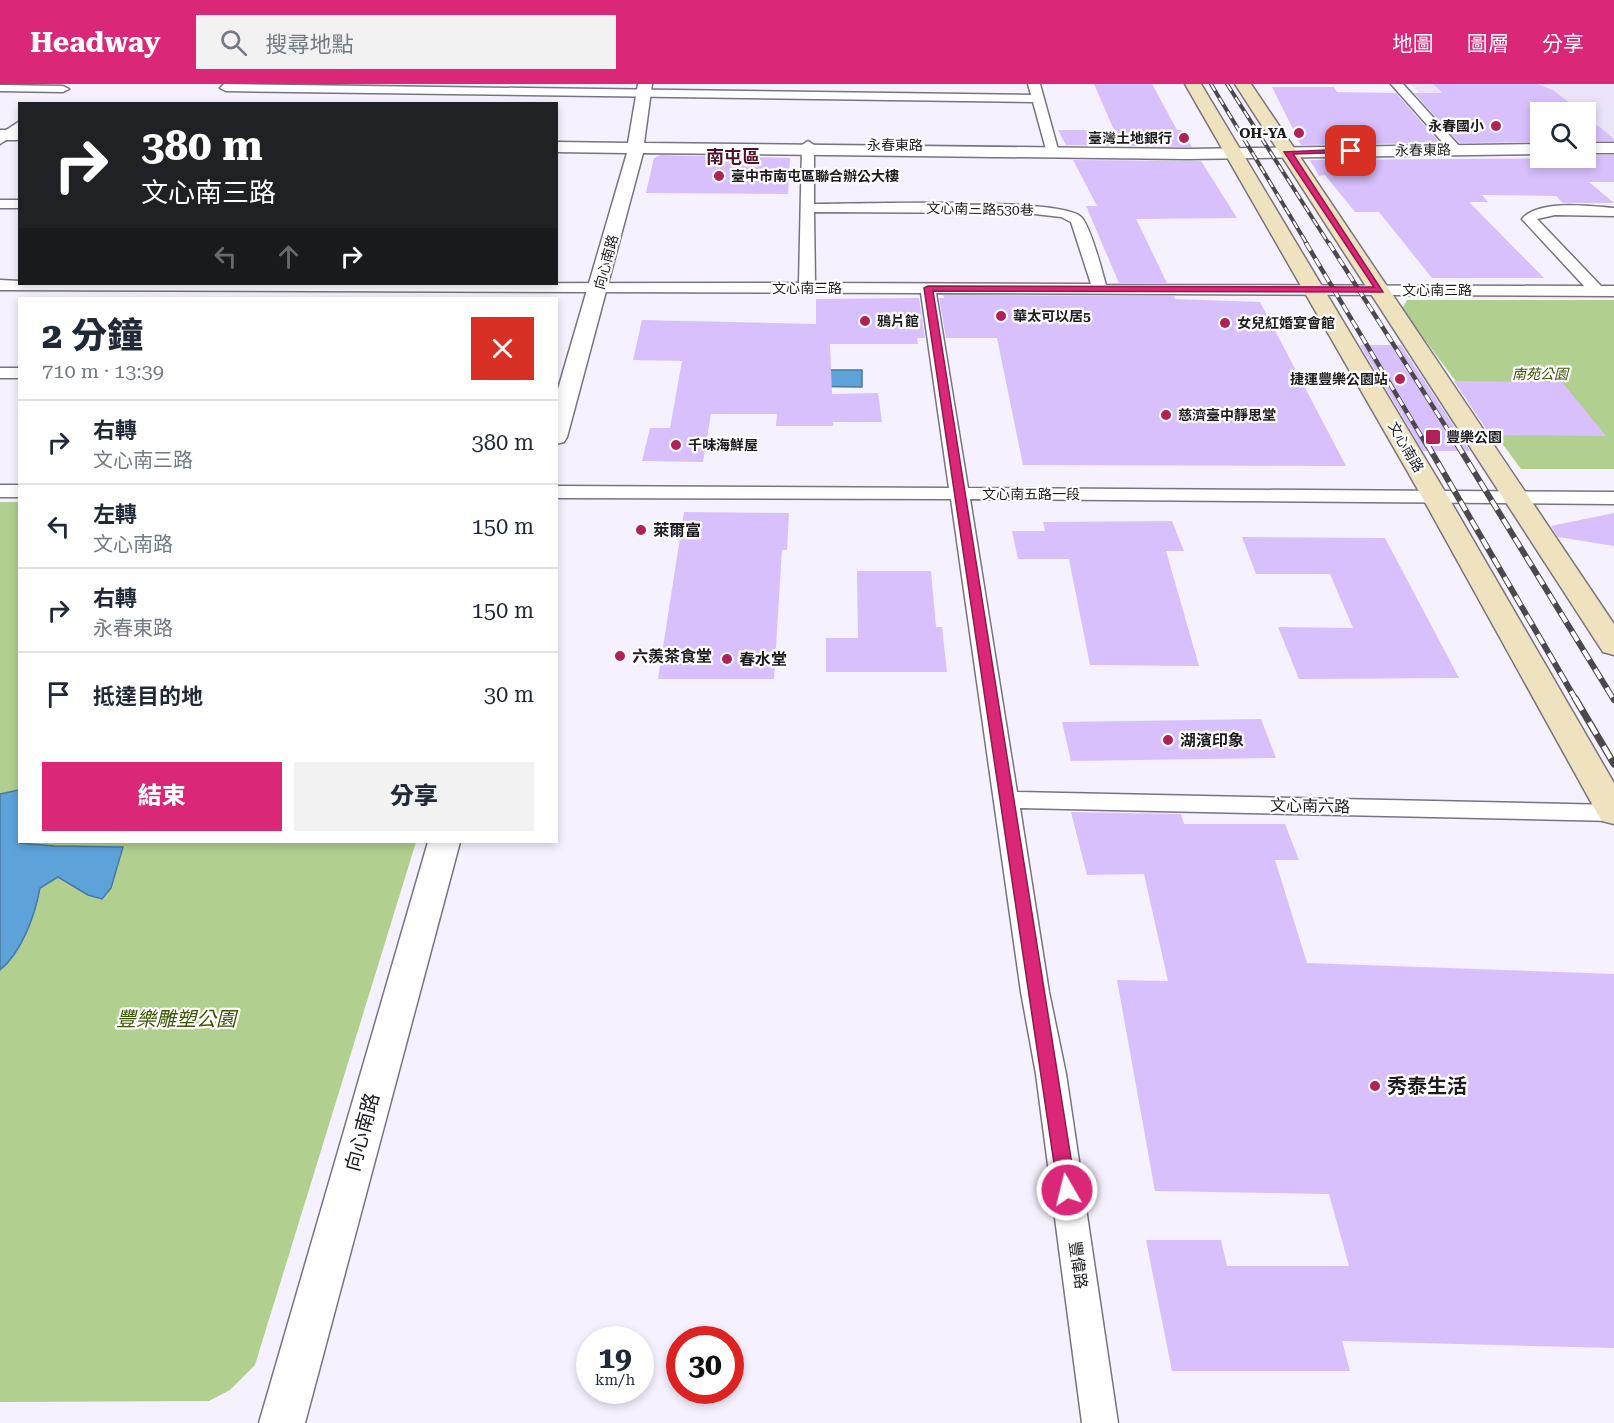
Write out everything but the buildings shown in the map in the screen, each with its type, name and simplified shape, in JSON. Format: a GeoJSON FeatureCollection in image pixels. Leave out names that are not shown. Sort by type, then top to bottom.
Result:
{"type":"FeatureCollection","features":[{"type":"Feature","properties":{"kind":"main road","name":"文心南路"},"geometry":{"type":"LineString","coordinates":[[1192,84],[1434,495],[1614,813]]}},
{"type":"Feature","properties":{"kind":"main road"},"geometry":{"type":"LineString","coordinates":[[1243,84],[1614,646]]}},
{"type":"Feature","properties":{"kind":"street"},"geometry":{"type":"LineString","coordinates":[[231,84],[226,88],[644,89],[1038,99]]}},
{"type":"Feature","properties":{"kind":"street"},"geometry":{"type":"LineString","coordinates":[[1034,84],[1052,150]]}},
{"type":"Feature","properties":{"kind":"street"},"geometry":{"type":"LineString","coordinates":[[1397,84],[1456,150]]}},
{"type":"Feature","properties":{"kind":"street"},"geometry":{"type":"LineString","coordinates":[[0,88],[66,86]]}},
{"type":"Feature","properties":{"kind":"street"},"geometry":{"type":"LineString","coordinates":[[47,102],[66,86]]}},
{"type":"Feature","properties":{"kind":"street"},"geometry":{"type":"LineString","coordinates":[[431,102],[439,87]]}},
{"type":"Feature","properties":{"kind":"street","name":"向心南路"},"geometry":{"type":"LineString","coordinates":[[558,430],[636,146],[644,89]]}},
{"type":"Feature","properties":{"kind":"street","name":"永春東路"},"geometry":{"type":"LineString","coordinates":[[558,142],[636,146]]}},
{"type":"Feature","properties":{"kind":"street","name":"永春東路"},"geometry":{"type":"LineString","coordinates":[[558,147],[1233,152],[1530,148]]}},
{"type":"Feature","properties":{"kind":"street"},"geometry":{"type":"LineString","coordinates":[[807,288],[809,148]]}},
{"type":"Feature","properties":{"kind":"street"},"geometry":{"type":"LineString","coordinates":[[1596,148],[1614,148]]}},
{"type":"Feature","properties":{"kind":"street"},"geometry":{"type":"LineString","coordinates":[[0,204],[18,204]]}},
{"type":"Feature","properties":{"kind":"street","name":"文心南三路530巷"},"geometry":{"type":"LineString","coordinates":[[808,208],[1026,209],[1064,213],[1077,220],[1100,289]]}},
{"type":"Feature","properties":{"kind":"street"},"geometry":{"type":"LineString","coordinates":[[1597,291],[1529,219],[1536,212],[1614,212]]}},
{"type":"Feature","properties":{"kind":"street","name":"文心南三路"},"geometry":{"type":"LineString","coordinates":[[0,285],[18,285]]}},
{"type":"Feature","properties":{"kind":"street"},"geometry":{"type":"LineString","coordinates":[[185,297],[195,285]]}},
{"type":"Feature","properties":{"kind":"street","name":"文心南三路"},"geometry":{"type":"LineString","coordinates":[[330,285],[1614,291]]}},
{"type":"Feature","properties":{"kind":"street","name":"豐偉路"},"geometry":{"type":"LineString","coordinates":[[928,288],[1016,855],[1035,992],[1052,1085],[1100,1423]]}},
{"type":"Feature","properties":{"kind":"street"},"geometry":{"type":"LineString","coordinates":[[0,374],[18,374]]}},
{"type":"Feature","properties":{"kind":"street"},"geometry":{"type":"LineString","coordinates":[[0,491],[18,491]]}},
{"type":"Feature","properties":{"kind":"street","name":"文心南五路一段"},"geometry":{"type":"LineString","coordinates":[[558,492],[1434,495],[1517,498]]}},
{"type":"Feature","properties":{"kind":"street"},"geometry":{"type":"LineString","coordinates":[[1517,498],[1614,498]]}},
{"type":"Feature","properties":{"kind":"street","name":"文心南六路"},"geometry":{"type":"LineString","coordinates":[[1006,800],[1614,813]]}},
{"type":"Feature","properties":{"kind":"street","name":"向心南路"},"geometry":{"type":"LineString","coordinates":[[282,1423],[444,843]]}},
{"type":"Feature","properties":{"kind":"shaded area","name":"永春國小"},"geometry":{"type":"Polygon","coordinates":[[[1411,84],[1614,84],[1614,140],[1596,140],[1596,102],[1530,102],[1530,141],[1465,142],[1411,84]]]}},
{"type":"Feature","properties":{"kind":"green space","name":"南苑公園"},"geometry":{"type":"Polygon","coordinates":[[[1407,300],[1614,300],[1614,469],[1521,469],[1402,309],[1407,300]]]}},
{"type":"Feature","properties":{"kind":"green space","name":"豐樂雕塑公園"},"geometry":{"type":"Polygon","coordinates":[[[0,502],[18,502],[18,843],[416,843],[255,1365],[230,1390],[209,1401],[0,1402],[0,502]]]}},
{"type":"Feature","properties":{"kind":"water"},"geometry":{"type":"Polygon","coordinates":[[[779,370],[862,370],[862,387],[779,386],[779,370]]]}},
{"type":"Feature","properties":{"kind":"water"},"geometry":{"type":"Polygon","coordinates":[[[18,790],[18,843],[123,847],[111,888],[102,899],[88,895],[58,877],[40,888],[35,910],[21,943],[0,970],[0,794],[18,790]]]}},
{"type":"Feature","properties":{"kind":"railway"},"geometry":{"type":"LineString","coordinates":[[1211,84],[1307,244]]}},
{"type":"Feature","properties":{"kind":"railway"},"geometry":{"type":"LineString","coordinates":[[1227,84],[1329,244]]}},
{"type":"Feature","properties":{"kind":"railway"},"geometry":{"type":"LineString","coordinates":[[1306,243],[1427,446]]}},
{"type":"Feature","properties":{"kind":"railway"},"geometry":{"type":"LineString","coordinates":[[1329,243],[1458,446]]}},
{"type":"Feature","properties":{"kind":"railway"},"geometry":{"type":"LineString","coordinates":[[1427,444],[1576,700]]}},
{"type":"Feature","properties":{"kind":"railway"},"geometry":{"type":"LineString","coordinates":[[1457,444],[1614,700]]}},
{"type":"Feature","properties":{"kind":"railway"},"geometry":{"type":"LineString","coordinates":[[1575,698],[1614,764]]}},
{"type":"Feature","properties":{"kind":"place","name":"永春國小"},"geometry":{"type":"Point","coordinates":[1496,126]}},
{"type":"Feature","properties":{"kind":"place","name":"OH-YA"},"geometry":{"type":"Point","coordinates":[1299,133]}},
{"type":"Feature","properties":{"kind":"place","name":"臺灣土地銀行"},"geometry":{"type":"Point","coordinates":[1184,138]}},
{"type":"Feature","properties":{"kind":"place","name":"臺中市南屯區聯合辦公大樓"},"geometry":{"type":"Point","coordinates":[719,176]}},
{"type":"Feature","properties":{"kind":"place","name":"華太可以居5"},"geometry":{"type":"Point","coordinates":[1001,316]}},
{"type":"Feature","properties":{"kind":"place","name":"鴉片館"},"geometry":{"type":"Point","coordinates":[865,321]}},
{"type":"Feature","properties":{"kind":"place","name":"女兒紅婚宴會館"},"geometry":{"type":"Point","coordinates":[1225,323]}},
{"type":"Feature","properties":{"kind":"place","name":"捷運豐樂公園站"},"geometry":{"type":"Point","coordinates":[1400,379]}},
{"type":"Feature","properties":{"kind":"place","name":"慈濟臺中靜思堂"},"geometry":{"type":"Point","coordinates":[1166,415]}},
{"type":"Feature","properties":{"kind":"place","name":"豐樂公園"},"geometry":{"type":"Point","coordinates":[1433,437]}},
{"type":"Feature","properties":{"kind":"place","name":"千味海鮮屋"},"geometry":{"type":"Point","coordinates":[676,445]}},
{"type":"Feature","properties":{"kind":"place","name":"萊爾富"},"geometry":{"type":"Point","coordinates":[641,530]}},
{"type":"Feature","properties":{"kind":"place","name":"六羨茶食堂"},"geometry":{"type":"Point","coordinates":[620,656]}},
{"type":"Feature","properties":{"kind":"place","name":"春水堂"},"geometry":{"type":"Point","coordinates":[727,659]}},
{"type":"Feature","properties":{"kind":"place","name":"湖濱印象"},"geometry":{"type":"Point","coordinates":[1168,740]}},
{"type":"Feature","properties":{"kind":"place","name":"秀泰生活"},"geometry":{"type":"Point","coordinates":[1375,1086]}},
{"type":"Feature","properties":{"kind":"district","name":"南屯區"},"geometry":{"type":"Point","coordinates":[733,156]}},
{"type":"Feature","properties":{"kind":"route"},"geometry":{"type":"LineString","coordinates":[[1067,1190],[1051,1074],[1035,992],[1016,855],[928,288],[1380,290],[1288,152],[1351,151]]}}]}
